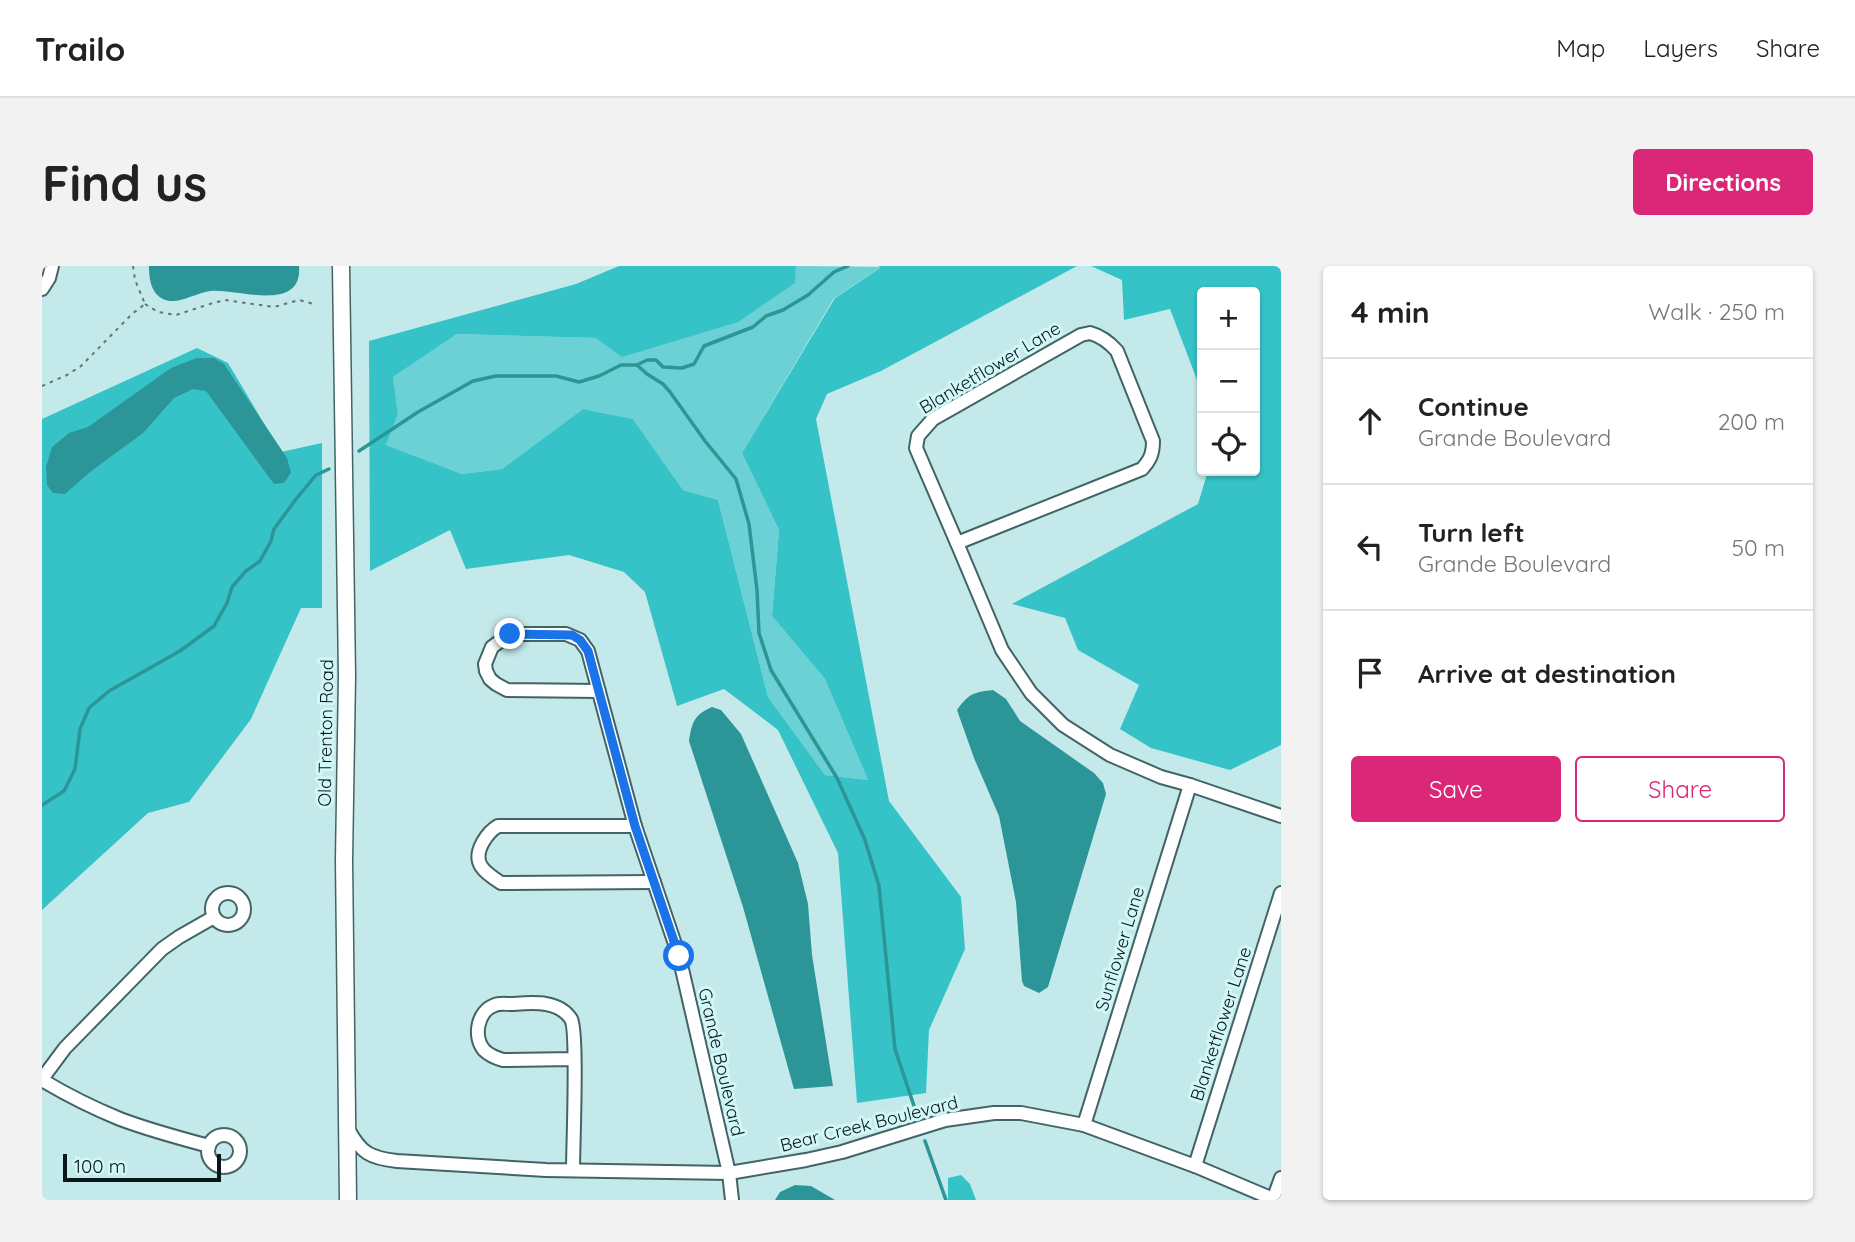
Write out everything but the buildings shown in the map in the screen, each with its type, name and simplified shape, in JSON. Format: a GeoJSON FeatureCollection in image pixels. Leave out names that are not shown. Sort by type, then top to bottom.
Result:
{"type":"FeatureCollection","features":[{"type":"Feature","properties":{"kind":"main road","name":"Old Trenton Road"},"geometry":{"type":"LineString","coordinates":[[341,266],[347,676],[344,860],[348,1200]]}},
{"type":"Feature","properties":{"kind":"street"},"geometry":{"type":"LineString","coordinates":[[42,289],[52,266]]}},
{"type":"Feature","properties":{"kind":"street","name":"Blanketflower Lane"},"geometry":{"type":"LineString","coordinates":[[957,543],[1142,469],[1149,461],[1153,452],[1153,441],[1117,351],[1108,341],[1090,333],[1081,335],[933,419],[918,436],[916,447],[1002,649],[1031,694],[1063,725],[1110,755],[1161,777],[1281,816]]}},
{"type":"Feature","properties":{"kind":"street","name":"Grande Boulevard"},"geometry":{"type":"LineString","coordinates":[[599,691],[508,690],[496,684],[486,671],[488,653],[510,634],[572,635],[580,640],[588,651],[599,691],[635,826],[679,956],[729,1172],[732,1200]]}},
{"type":"Feature","properties":{"kind":"street","name":"Sunflower Lane"},"geometry":{"type":"LineString","coordinates":[[1084,1125],[1190,785]]}},
{"type":"Feature","properties":{"kind":"street"},"geometry":{"type":"LineString","coordinates":[[635,826],[498,826],[490,831],[484,840],[477,854],[478,861],[490,876],[501,883],[654,882]]}},
{"type":"Feature","properties":{"kind":"street","name":"Blanketflower Lane"},"geometry":{"type":"LineString","coordinates":[[1195,1166],[1281,893]]}},
{"type":"Feature","properties":{"kind":"street"},"geometry":{"type":"LineString","coordinates":[[209,1146],[120,1119],[90,1106],[42,1079],[65,1048],[154,956],[179,937],[214,917]]}},
{"type":"Feature","properties":{"kind":"street"},"geometry":{"type":"LineString","coordinates":[[573,1169],[574,1059],[574,1029],[572,1020],[565,1013],[541,1002],[496,1004],[481,1016],[478,1026],[479,1042],[493,1057],[503,1060],[574,1059]]}},
{"type":"Feature","properties":{"kind":"street","name":"Bear Creek Boulevard"},"geometry":{"type":"LineString","coordinates":[[348,1129],[362,1150],[376,1158],[397,1161],[546,1170],[729,1172],[842,1152],[945,1120],[994,1113],[1021,1113],[1084,1125],[1195,1166],[1273,1200]]}},
{"type":"Feature","properties":{"kind":"street"},"geometry":{"type":"LineString","coordinates":[[1273,1200],[1281,1178]]}},
{"type":"Feature","properties":{"kind":"path"},"geometry":{"type":"LineString","coordinates":[[133,266],[135,280],[145,304],[158,312],[176,315],[225,300],[274,307],[299,300],[314,304]]}},
{"type":"Feature","properties":{"kind":"path"},"geometry":{"type":"LineString","coordinates":[[42,386],[77,370],[145,304]]}},
{"type":"Feature","properties":{"kind":"shaded area"},"geometry":{"type":"Polygon","coordinates":[[[149,266],[299,266],[297,281],[290,290],[279,294],[210,291],[168,301],[153,289],[149,266]]]}},
{"type":"Feature","properties":{"kind":"shaded area"},"geometry":{"type":"Polygon","coordinates":[[[619,266],[796,266],[795,283],[738,322],[622,357],[596,338],[457,334],[393,377],[398,414],[386,445],[462,474],[502,469],[583,409],[633,419],[683,490],[718,500],[768,697],[825,775],[868,780],[825,679],[772,616],[779,530],[742,453],[835,298],[880,268],[879,266],[1077,266],[881,371],[827,394],[816,419],[889,801],[961,897],[965,949],[929,1030],[926,1093],[857,1103],[838,853],[778,730],[724,689],[677,706],[645,592],[624,572],[569,555],[466,569],[450,530],[370,571],[369,341],[576,284],[619,266]]]}},
{"type":"Feature","properties":{"kind":"shaded area"},"geometry":{"type":"Polygon","coordinates":[[[796,266],[881,267],[834,298],[742,453],[779,530],[772,616],[825,679],[868,780],[825,775],[768,697],[718,500],[683,490],[633,419],[583,409],[502,469],[462,474],[386,445],[398,414],[393,377],[457,334],[597,338],[794,283],[796,266]]]}},
{"type":"Feature","properties":{"kind":"shaded area"},"geometry":{"type":"Polygon","coordinates":[[[1091,266],[1281,266],[1281,745],[1230,770],[1151,748],[1120,729],[1139,685],[1078,650],[1065,618],[1012,604],[1198,504],[1206,476],[1260,476],[1260,287],[1197,287],[1197,380],[1170,309],[1124,320],[1122,280],[1091,266]]]}},
{"type":"Feature","properties":{"kind":"shaded area"},"geometry":{"type":"Polygon","coordinates":[[[197,348],[228,363],[281,452],[322,443],[322,608],[301,608],[251,719],[189,802],[148,813],[42,910],[42,419],[197,348]]]}},
{"type":"Feature","properties":{"kind":"shaded area"},"geometry":{"type":"Polygon","coordinates":[[[197,358],[214,358],[224,364],[287,458],[291,473],[284,483],[274,484],[206,391],[193,389],[174,398],[143,433],[65,494],[53,493],[47,485],[46,467],[52,447],[69,433],[88,427],[171,368],[197,358]]]}},
{"type":"Feature","properties":{"kind":"shaded area"},"geometry":{"type":"Polygon","coordinates":[[[993,690],[1006,699],[1020,721],[1094,773],[1103,783],[1106,794],[1048,987],[1039,993],[1024,986],[1022,981],[1016,902],[999,816],[957,710],[972,695],[993,690]]]}},
{"type":"Feature","properties":{"kind":"shaded area"},"geometry":{"type":"Polygon","coordinates":[[[712,707],[721,710],[741,734],[798,863],[808,904],[812,955],[833,1086],[794,1089],[743,907],[689,741],[695,720],[712,707]]]}},
{"type":"Feature","properties":{"kind":"shaded area"},"geometry":{"type":"Polygon","coordinates":[[[961,1175],[970,1184],[976,1200],[948,1200],[948,1178],[961,1175]]]}},
{"type":"Feature","properties":{"kind":"shaded area"},"geometry":{"type":"Polygon","coordinates":[[[795,1185],[811,1186],[835,1200],[775,1200],[780,1192],[795,1185]]]}},
{"type":"Feature","properties":{"kind":"waterway"},"geometry":{"type":"LineString","coordinates":[[359,451],[418,412],[473,381],[496,376],[556,376],[579,382],[621,365],[637,365],[647,360],[656,360],[663,367],[682,368],[694,364],[704,346],[753,327],[766,316],[783,310],[808,295],[834,272],[848,266]]}},
{"type":"Feature","properties":{"kind":"waterway"},"geometry":{"type":"LineString","coordinates":[[637,365],[670,392],[736,479],[749,524],[759,633],[771,670],[837,778],[865,840],[879,886],[895,1049],[917,1115]]}},
{"type":"Feature","properties":{"kind":"waterway"},"geometry":{"type":"LineString","coordinates":[[42,805],[64,791],[75,769],[80,729],[89,708],[109,691],[180,651],[214,626],[227,603],[232,587],[246,571],[260,561],[274,529],[316,475],[329,469]]}},
{"type":"Feature","properties":{"kind":"waterway"},"geometry":{"type":"LineString","coordinates":[[925,1141],[946,1200]]}},
{"type":"Feature","properties":{"kind":"route"},"geometry":{"type":"LineString","coordinates":[[510,634],[572,635],[580,640],[588,651],[635,826],[679,956]]}}]}
